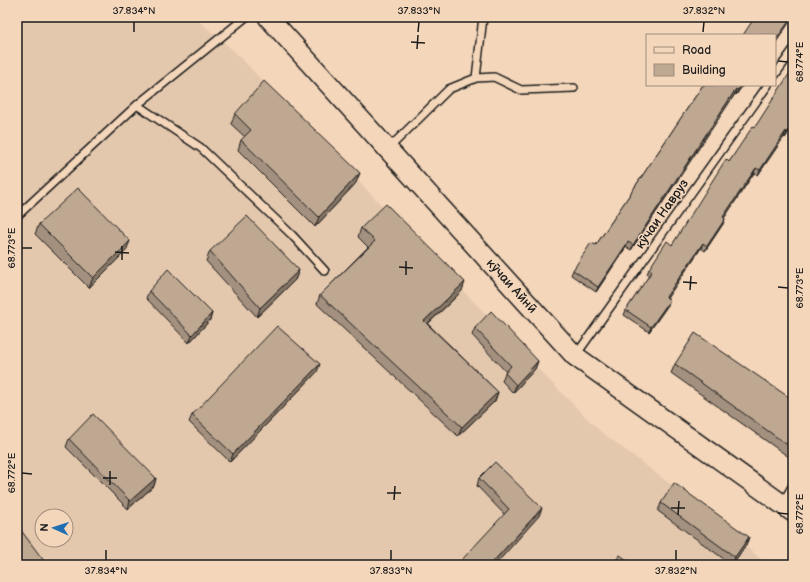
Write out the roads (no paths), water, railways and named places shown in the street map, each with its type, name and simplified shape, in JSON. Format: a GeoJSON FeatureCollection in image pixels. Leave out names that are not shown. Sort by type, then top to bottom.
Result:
{"type":"FeatureCollection","features":[{"type":"Feature","properties":{"kind":"main road","name":"кӯчаи Айнӣ"},"geometry":{"type":"LineString","coordinates":[[268,17],[575,356],[787,508]]}},
{"type":"Feature","properties":{"kind":"lane"},"geometry":{"type":"LineString","coordinates":[[17,216],[136,105],[246,17]]}},
{"type":"Feature","properties":{"kind":"lane"},"geometry":{"type":"LineString","coordinates":[[476,78],[483,17]]}},
{"type":"Feature","properties":{"kind":"lane"},"geometry":{"type":"LineString","coordinates":[[776,74],[793,50]]}},
{"type":"Feature","properties":{"kind":"lane"},"geometry":{"type":"LineString","coordinates":[[387,149],[449,89],[476,78],[494,77],[521,90],[574,88]]}},
{"type":"Feature","properties":{"kind":"lane","name":"кӯчаи Навруз"},"geometry":{"type":"LineString","coordinates":[[575,356],[767,86]]}},
{"type":"Feature","properties":{"kind":"lane"},"geometry":{"type":"LineString","coordinates":[[136,105],[201,148],[292,236],[325,271]]}},
{"type":"Feature","properties":{"kind":"lane"},"geometry":{"type":"LineString","coordinates":[[787,508],[793,485]]}}]}
